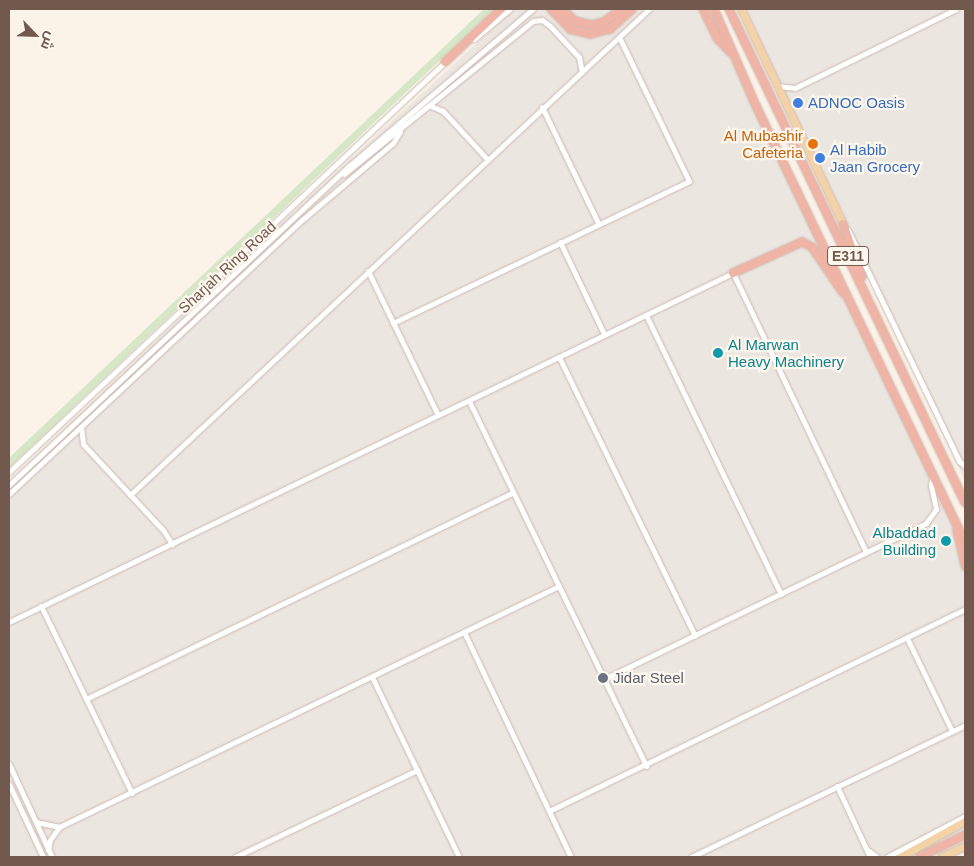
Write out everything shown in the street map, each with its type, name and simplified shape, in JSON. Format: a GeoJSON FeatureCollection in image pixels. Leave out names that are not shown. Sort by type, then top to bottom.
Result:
{"type":"FeatureCollection","features":[{"type":"Feature","properties":{"kind":"highway"},"geometry":{"type":"LineString","coordinates":[[445,62],[501,9]]}},
{"type":"Feature","properties":{"kind":"highway"},"geometry":{"type":"LineString","coordinates":[[551,9],[566,26],[590,34],[610,29],[632,9]]}},
{"type":"Feature","properties":{"kind":"highway"},"geometry":{"type":"LineString","coordinates":[[562,9],[575,21],[592,25],[604,22],[621,9]]}},
{"type":"Feature","properties":{"kind":"highway"},"geometry":{"type":"LineString","coordinates":[[703,9],[717,38],[734,55]]}},
{"type":"Feature","properties":{"kind":"highway","name":"E311"},"geometry":{"type":"LineString","coordinates":[[714,9],[965,543]]}},
{"type":"Feature","properties":{"kind":"highway","name":"E311"},"geometry":{"type":"LineString","coordinates":[[729,9],[965,503]]}},
{"type":"Feature","properties":{"kind":"highway"},"geometry":{"type":"LineString","coordinates":[[843,224],[858,262],[863,287]]}},
{"type":"Feature","properties":{"kind":"highway"},"geometry":{"type":"LineString","coordinates":[[733,273],[794,243],[806,243],[812,247],[837,286],[848,296]]}},
{"type":"Feature","properties":{"kind":"highway"},"geometry":{"type":"LineString","coordinates":[[957,526],[959,547],[965,566]]}},
{"type":"Feature","properties":{"kind":"highway"},"geometry":{"type":"LineString","coordinates":[[920,857],[965,835]]}},
{"type":"Feature","properties":{"kind":"main road"},"geometry":{"type":"LineString","coordinates":[[741,9],[843,224]]}},
{"type":"Feature","properties":{"kind":"main road"},"geometry":{"type":"LineString","coordinates":[[900,857],[965,821]]}},
{"type":"Feature","properties":{"kind":"main road"},"geometry":{"type":"LineString","coordinates":[[941,857],[965,846]]}},
{"type":"Feature","properties":{"kind":"street","name":"Sharjah Ring Road"},"geometry":{"type":"LineString","coordinates":[[9,472],[445,62],[510,9]]}},
{"type":"Feature","properties":{"kind":"street"},"geometry":{"type":"LineString","coordinates":[[9,485],[341,175],[533,9]]}},
{"type":"Feature","properties":{"kind":"street"},"geometry":{"type":"LineString","coordinates":[[130,495],[542,106],[582,72],[649,9]]}},
{"type":"Feature","properties":{"kind":"street"},"geometry":{"type":"LineString","coordinates":[[777,86],[795,88],[956,9]]}},
{"type":"Feature","properties":{"kind":"street"},"geometry":{"type":"LineString","coordinates":[[341,175],[400,132],[537,20],[546,23],[579,57],[582,72]]}},
{"type":"Feature","properties":{"kind":"street"},"geometry":{"type":"LineString","coordinates":[[393,322],[689,181],[620,37]]}},
{"type":"Feature","properties":{"kind":"street"},"geometry":{"type":"LineString","coordinates":[[442,97],[443,111]]}},
{"type":"Feature","properties":{"kind":"street"},"geometry":{"type":"LineString","coordinates":[[431,106],[443,111],[486,159]]}},
{"type":"Feature","properties":{"kind":"street"},"geometry":{"type":"LineString","coordinates":[[542,106],[598,223]]}},
{"type":"Feature","properties":{"kind":"street"},"geometry":{"type":"LineString","coordinates":[[9,494],[302,220],[393,143],[400,132]]}},
{"type":"Feature","properties":{"kind":"street"},"geometry":{"type":"LineString","coordinates":[[843,224],[959,461],[965,466]]}},
{"type":"Feature","properties":{"kind":"street"},"geometry":{"type":"LineString","coordinates":[[560,242],[604,334]]}},
{"type":"Feature","properties":{"kind":"street"},"geometry":{"type":"LineString","coordinates":[[368,271],[438,415]]}},
{"type":"Feature","properties":{"kind":"street"},"geometry":{"type":"LineString","coordinates":[[9,622],[733,273],[866,552]]}},
{"type":"Feature","properties":{"kind":"street"},"geometry":{"type":"LineString","coordinates":[[646,315],[781,594]]}},
{"type":"Feature","properties":{"kind":"street"},"geometry":{"type":"LineString","coordinates":[[559,357],[695,636]]}},
{"type":"Feature","properties":{"kind":"street"},"geometry":{"type":"LineString","coordinates":[[468,401],[646,766]]}},
{"type":"Feature","properties":{"kind":"street"},"geometry":{"type":"LineString","coordinates":[[81,426],[83,444]]}},
{"type":"Feature","properties":{"kind":"street"},"geometry":{"type":"LineString","coordinates":[[67,440],[83,444],[172,544]]}},
{"type":"Feature","properties":{"kind":"street"},"geometry":{"type":"LineString","coordinates":[[604,679],[926,523],[936,510],[931,486],[933,474]]}},
{"type":"Feature","properties":{"kind":"street"},"geometry":{"type":"LineString","coordinates":[[86,699],[513,493]]}},
{"type":"Feature","properties":{"kind":"street"},"geometry":{"type":"LineString","coordinates":[[48,850],[50,840],[60,827],[559,586]]}},
{"type":"Feature","properties":{"kind":"street"},"geometry":{"type":"LineString","coordinates":[[41,606],[132,792]]}},
{"type":"Feature","properties":{"kind":"street"},"geometry":{"type":"LineString","coordinates":[[549,811],[646,766],[965,609]]}},
{"type":"Feature","properties":{"kind":"street"},"geometry":{"type":"LineString","coordinates":[[464,632],[571,857]]}},
{"type":"Feature","properties":{"kind":"street"},"geometry":{"type":"LineString","coordinates":[[907,638],[952,732]]}},
{"type":"Feature","properties":{"kind":"street"},"geometry":{"type":"LineString","coordinates":[[372,677],[459,857]]}},
{"type":"Feature","properties":{"kind":"street"},"geometry":{"type":"LineString","coordinates":[[690,857],[965,725]]}},
{"type":"Feature","properties":{"kind":"street"},"geometry":{"type":"LineString","coordinates":[[9,764],[52,857]]}},
{"type":"Feature","properties":{"kind":"street"},"geometry":{"type":"LineString","coordinates":[[234,857],[417,770]]}},
{"type":"Feature","properties":{"kind":"street"},"geometry":{"type":"LineString","coordinates":[[9,784],[43,857]]}},
{"type":"Feature","properties":{"kind":"street"},"geometry":{"type":"LineString","coordinates":[[837,786],[870,857]]}},
{"type":"Feature","properties":{"kind":"street"},"geometry":{"type":"LineString","coordinates":[[888,857],[965,816]]}},
{"type":"Feature","properties":{"kind":"street"},"geometry":{"type":"LineString","coordinates":[[36,822],[60,827]]}},
{"type":"Feature","properties":{"kind":"street"},"geometry":{"type":"LineString","coordinates":[[868,850],[877,857]]}},
{"type":"Feature","properties":{"kind":"shaded area"},"geometry":{"type":"Polygon","coordinates":[[[514,9],[706,9],[965,545],[965,836],[923,857],[47,857],[9,777],[9,481],[244,257],[514,9]]]}},
{"type":"Feature","properties":{"kind":"shaded area"},"geometry":{"type":"Polygon","coordinates":[[[743,9],[965,9],[965,481],[743,9]]]}},
{"type":"Feature","properties":{"kind":"shaded area"},"geometry":{"type":"Polygon","coordinates":[[[9,785],[43,857],[9,857],[9,785]]]}},
{"type":"Feature","properties":{"kind":"green space"},"geometry":{"type":"Polygon","coordinates":[[[484,9],[494,9],[9,468],[9,458],[484,9]]]}},
{"type":"Feature","properties":{"kind":"place","name":"ADNOC Oasis"},"geometry":{"type":"Point","coordinates":[798,103]}},
{"type":"Feature","properties":{"kind":"place","name":"Al Mubashir Cafeteria"},"geometry":{"type":"Point","coordinates":[813,144]}},
{"type":"Feature","properties":{"kind":"place","name":"Al Habib Jaan Grocery"},"geometry":{"type":"Point","coordinates":[820,158]}},
{"type":"Feature","properties":{"kind":"place","name":"Al Marwan Heavy Machinery"},"geometry":{"type":"Point","coordinates":[718,353]}},
{"type":"Feature","properties":{"kind":"place","name":"Albaddad Building"},"geometry":{"type":"Point","coordinates":[946,541]}},
{"type":"Feature","properties":{"kind":"place","name":"Jidar Steel"},"geometry":{"type":"Point","coordinates":[603,678]}}]}
